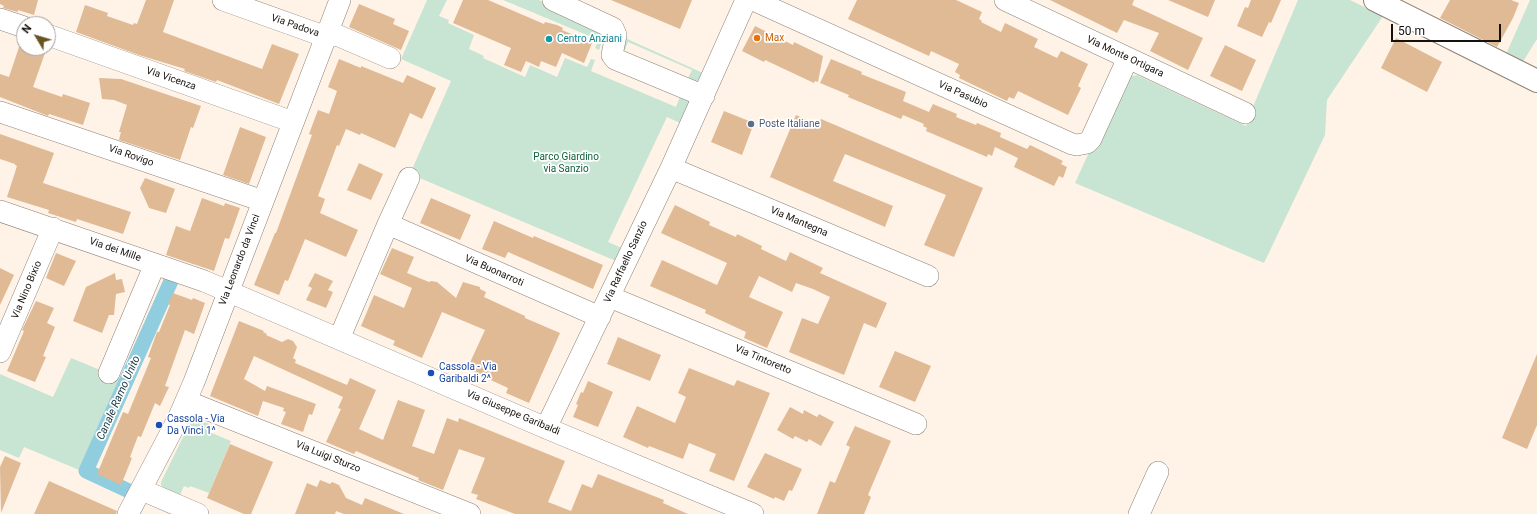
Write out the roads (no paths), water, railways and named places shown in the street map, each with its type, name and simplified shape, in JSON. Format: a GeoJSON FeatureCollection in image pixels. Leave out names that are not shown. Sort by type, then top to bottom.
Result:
{"type":"FeatureCollection","features":[{"type":"Feature","properties":{"kind":"main road"},"geometry":{"type":"LineString","coordinates":[[1375,0],[1537,82]]}},
{"type":"Feature","properties":{"kind":"street","name":"Via Padova"},"geometry":{"type":"LineString","coordinates":[[223,0],[326,36],[339,36],[390,58]]}},
{"type":"Feature","properties":{"kind":"street","name":"Via Leonardo da Vinci"},"geometry":{"type":"LineString","coordinates":[[128,514],[142,490],[186,401],[340,0]]}},
{"type":"Feature","properties":{"kind":"street"},"geometry":{"type":"LineString","coordinates":[[553,0],[613,28],[616,40],[612,56],[615,59],[704,96]]}},
{"type":"Feature","properties":{"kind":"street","name":"Via Raffaello Sanzio"},"geometry":{"type":"LineString","coordinates":[[546,428],[671,168],[746,0]]}},
{"type":"Feature","properties":{"kind":"street","name":"Via Pasubio"},"geometry":{"type":"LineString","coordinates":[[753,0],[1077,145],[1087,143],[1091,139],[1128,58]]}},
{"type":"Feature","properties":{"kind":"street","name":"Via Monte Ortigara"},"geometry":{"type":"LineString","coordinates":[[1005,0],[1245,113]]}},
{"type":"Feature","properties":{"kind":"street"},"geometry":{"type":"LineString","coordinates":[[0,18],[16,24]]}},
{"type":"Feature","properties":{"kind":"street","name":"Via Vicenza"},"geometry":{"type":"LineString","coordinates":[[56,38],[293,122]]}},
{"type":"Feature","properties":{"kind":"street","name":"Via Rovigo"},"geometry":{"type":"LineString","coordinates":[[0,112],[263,201]]}},
{"type":"Feature","properties":{"kind":"street","name":"Via Mantegna"},"geometry":{"type":"LineString","coordinates":[[671,168],[928,276]]}},
{"type":"Feature","properties":{"kind":"street"},"geometry":{"type":"LineString","coordinates":[[339,339],[409,178]]}},
{"type":"Feature","properties":{"kind":"street","name":"Via dei Mille"},"geometry":{"type":"LineString","coordinates":[[0,211],[155,264],[229,292]]}},
{"type":"Feature","properties":{"kind":"street","name":"Via Buonarroti"},"geometry":{"type":"LineString","coordinates":[[388,224],[600,317]]}},
{"type":"Feature","properties":{"kind":"street","name":"Via Nino Bixio"},"geometry":{"type":"LineString","coordinates":[[0,352],[53,228]]}},
{"type":"Feature","properties":{"kind":"street"},"geometry":{"type":"LineString","coordinates":[[109,373],[155,264]]}},
{"type":"Feature","properties":{"kind":"street","name":"Via Giuseppe Garibaldi"},"geometry":{"type":"LineString","coordinates":[[229,292],[546,428],[709,506],[753,514]]}},
{"type":"Feature","properties":{"kind":"street","name":"Via Tintoretto"},"geometry":{"type":"LineString","coordinates":[[610,297],[916,424]]}},
{"type":"Feature","properties":{"kind":"street","name":"Via Luigi Sturzo"},"geometry":{"type":"LineString","coordinates":[[186,401],[470,514]]}},
{"type":"Feature","properties":{"kind":"street"},"geometry":{"type":"LineString","coordinates":[[1139,514],[1158,472]]}},
{"type":"Feature","properties":{"kind":"street"},"geometry":{"type":"LineString","coordinates":[[142,490],[198,514]]}},
{"type":"Feature","properties":{"kind":"waterway","name":"Canale Ramo Unito"},"geometry":{"type":"LineString","coordinates":[[129,491],[86,471],[171,281]]}},
{"type":"Feature","properties":{"kind":"place","name":"Max"},"geometry":{"type":"Point","coordinates":[757,38]}},
{"type":"Feature","properties":{"kind":"place","name":"Centro Anziani"},"geometry":{"type":"Point","coordinates":[549,39]}},
{"type":"Feature","properties":{"kind":"place","name":"Poste Italiane"},"geometry":{"type":"Point","coordinates":[751,124]}},
{"type":"Feature","properties":{"kind":"place","name":"Cassola - Via Garibaldi 2^"},"geometry":{"type":"Point","coordinates":[431,373]}},
{"type":"Feature","properties":{"kind":"place","name":"Cassola - Via Da Vinci 1^"},"geometry":{"type":"Point","coordinates":[159,425]}},
{"type":"Feature","properties":{"kind":"park label","name":"Parco Giardino via Sanzio"},"geometry":{"type":"Point","coordinates":[566,162]}}]}
